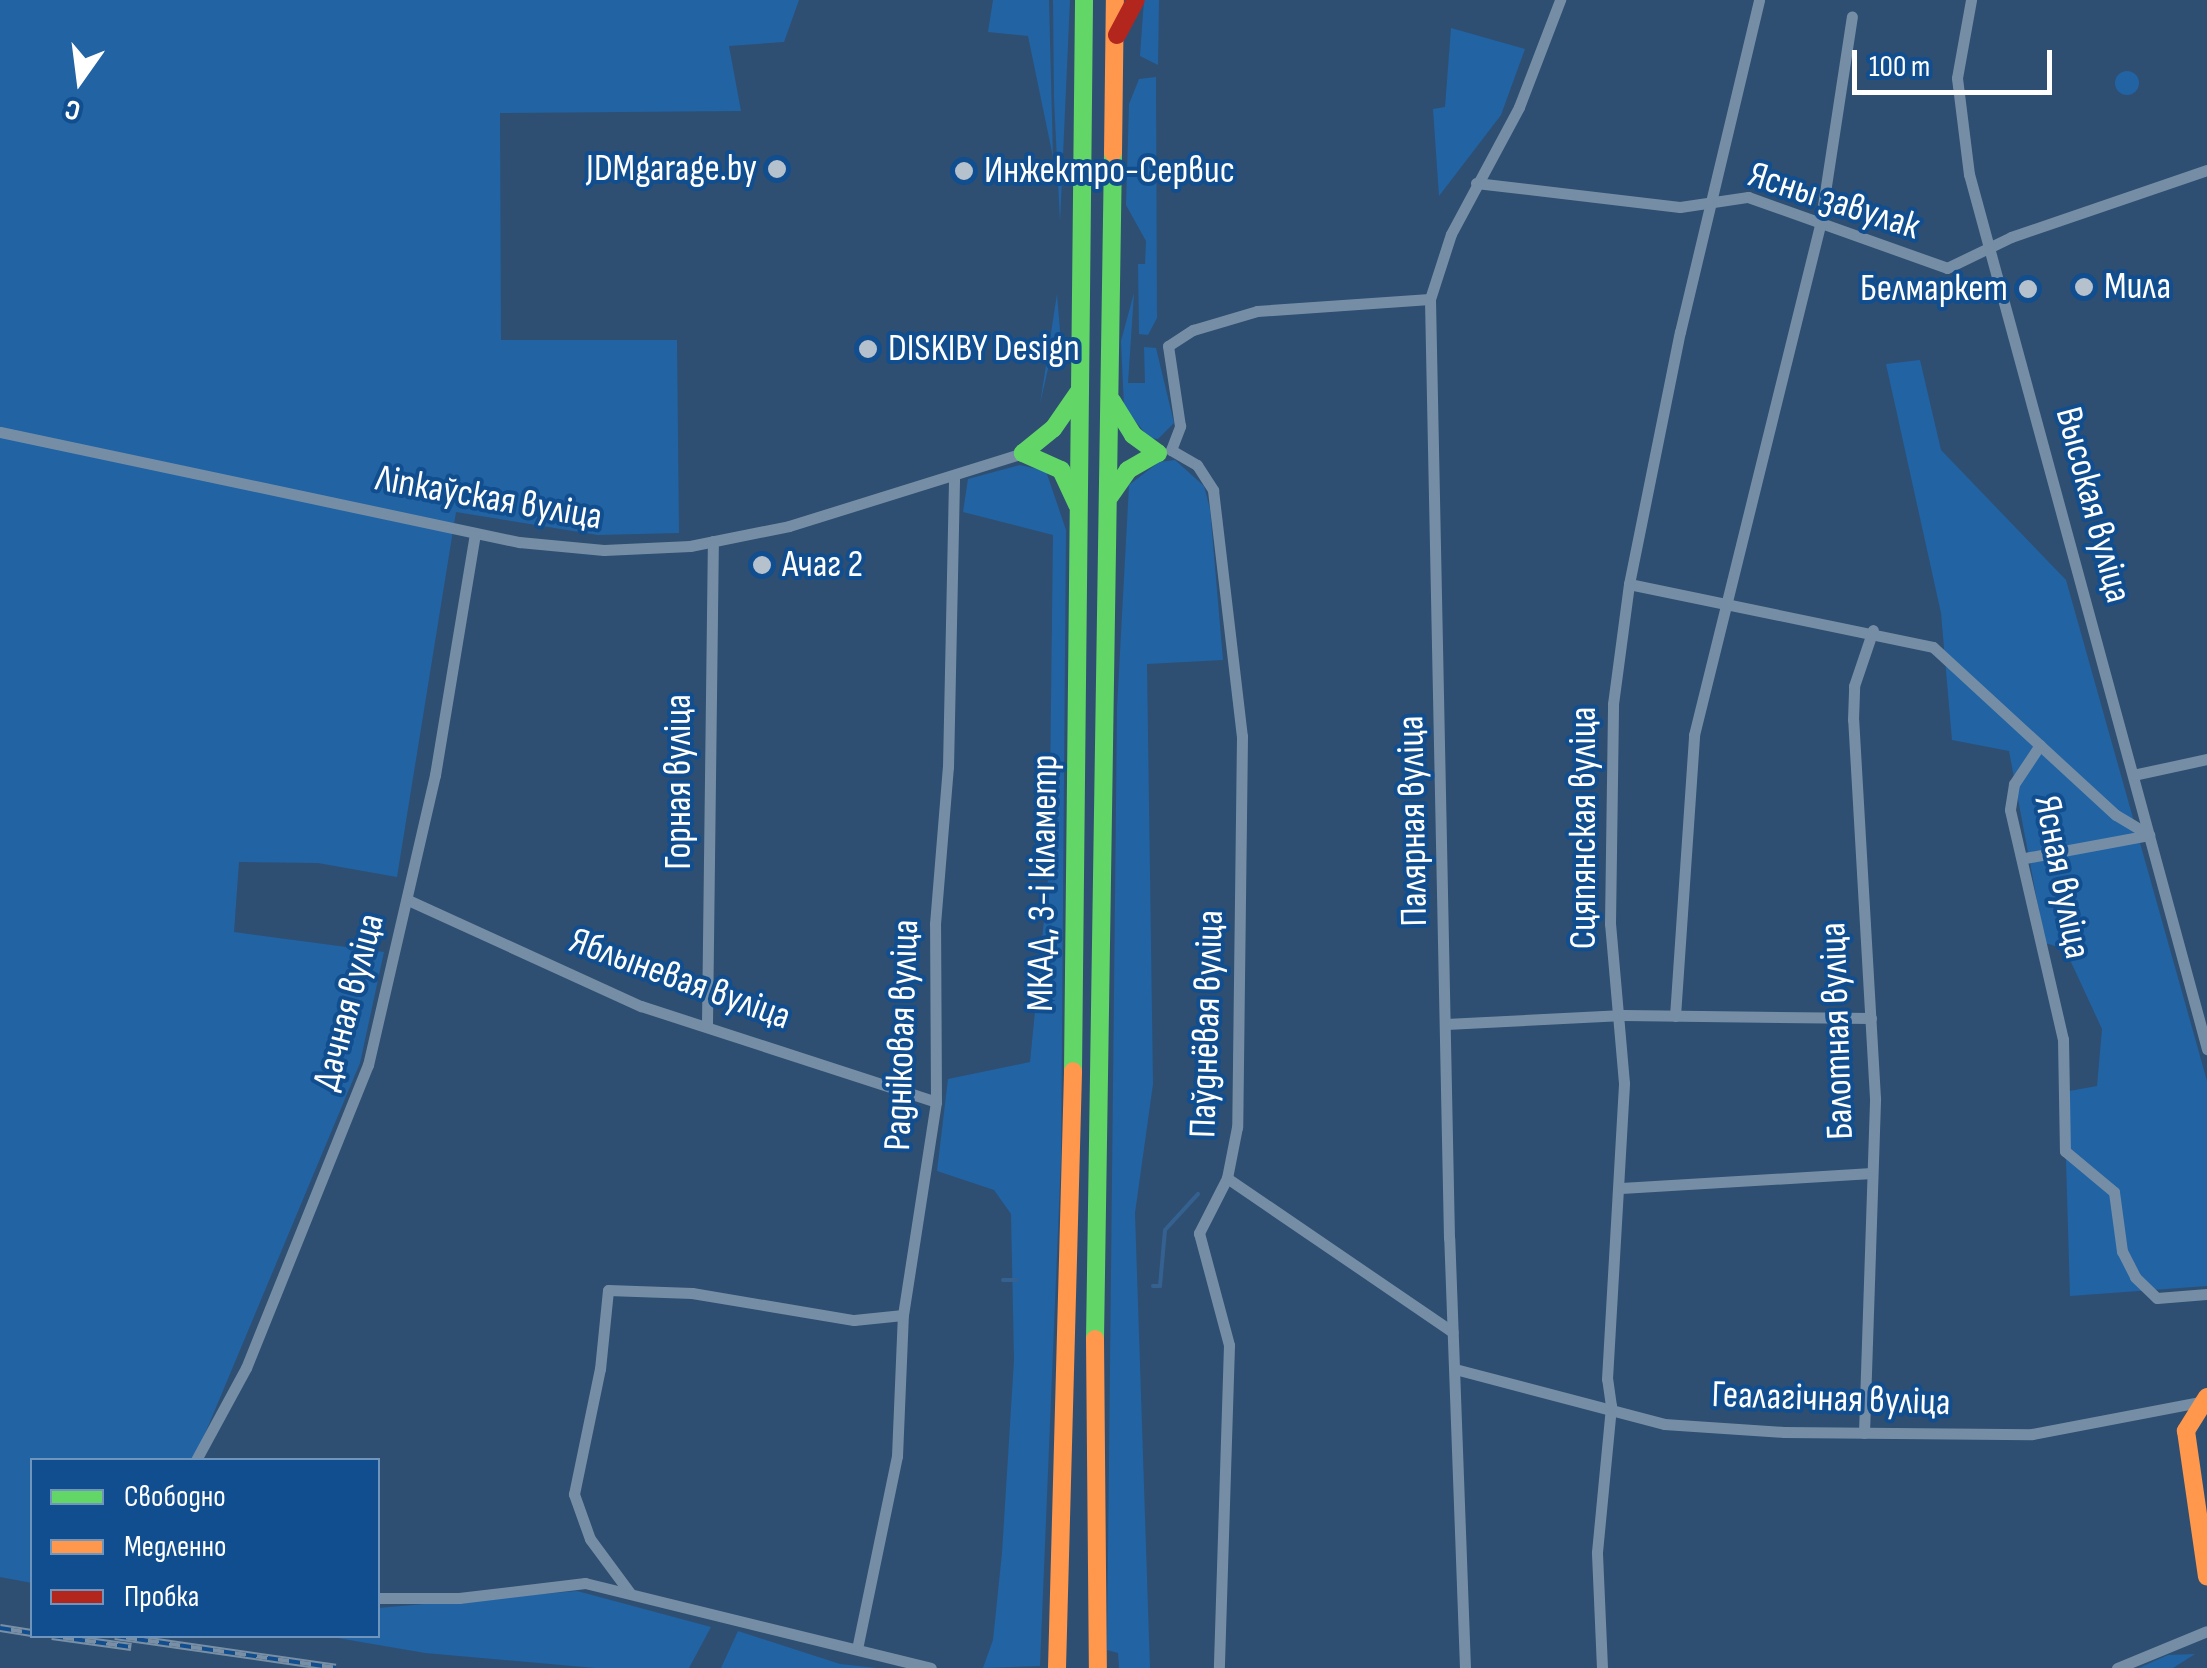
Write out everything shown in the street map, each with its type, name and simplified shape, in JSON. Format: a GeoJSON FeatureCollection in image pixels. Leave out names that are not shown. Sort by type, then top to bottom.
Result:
{"type":"FeatureCollection","features":[{"type":"Feature","properties":{"kind":"main road","name":"МКАД, 3-і кіламетр"},"geometry":{"type":"LineString","coordinates":[[1057,1659],[1072,1186],[1084,0]]}},
{"type":"Feature","properties":{"kind":"main road","name":"МКАД, 3-і кіламетр"},"geometry":{"type":"LineString","coordinates":[[1098,1660],[1095,1366],[1115,0]]}},
{"type":"Feature","properties":{"kind":"main road"},"geometry":{"type":"LineString","coordinates":[[1115,38],[1136,0]]}},
{"type":"Feature","properties":{"kind":"main road"},"geometry":{"type":"LineString","coordinates":[[1080,514],[1061,470],[1023,453],[1054,429],[1082,387]]}},
{"type":"Feature","properties":{"kind":"main road"},"geometry":{"type":"LineString","coordinates":[[1110,397],[1133,435],[1164,452]]}},
{"type":"Feature","properties":{"kind":"main road"},"geometry":{"type":"LineString","coordinates":[[1108,499],[1128,470],[1164,452]]}},
{"type":"Feature","properties":{"kind":"main road"},"geometry":{"type":"LineString","coordinates":[[2203,1400],[2186,1430],[2207,1576]]}},
{"type":"Feature","properties":{"kind":"street","name":"Палярная вуліца"},"geometry":{"type":"LineString","coordinates":[[1466,1668],[1453,1332],[1430,299],[1476,183],[1519,106],[1560,0]]}},
{"type":"Feature","properties":{"kind":"street","name":"Сцяпянская вуліца"},"geometry":{"type":"LineString","coordinates":[[1602,1668],[1598,1552],[1612,1406],[1607,1379],[1620,1188],[1623,1015],[1611,954],[1610,758],[1629,584],[1710,200],[1759,0]]}},
{"type":"Feature","properties":{"kind":"street","name":"Высокая вуліца"},"geometry":{"type":"LineString","coordinates":[[1971,0],[1960,53],[1958,120],[2207,1049]]}},
{"type":"Feature","properties":{"kind":"street"},"geometry":{"type":"LineString","coordinates":[[1675,1016],[1689,772],[1820,225],[1852,16]]}},
{"type":"Feature","properties":{"kind":"street","name":"Ясны завулак"},"geometry":{"type":"LineString","coordinates":[[1476,183],[1680,207],[1748,197],[1948,268],[1992,250],[2011,237],[2207,170]]}},
{"type":"Feature","properties":{"kind":"street"},"geometry":{"type":"LineString","coordinates":[[1164,452],[1180,426],[1168,346],[1193,330],[1257,311],[1430,299]]}},
{"type":"Feature","properties":{"kind":"street","name":"Ліпкаўская вуліца"},"geometry":{"type":"LineString","coordinates":[[0,432],[475,533],[604,550],[713,541],[954,477],[1023,453]]}},
{"type":"Feature","properties":{"kind":"street","name":"Паўднёвая вуліца"},"geometry":{"type":"LineString","coordinates":[[1164,452],[1196,465],[1213,490],[1225,626],[1240,698],[1237,1127],[1227,1178],[1200,1233],[1229,1345],[1220,1668]]}},
{"type":"Feature","properties":{"kind":"street","name":"Радніковая вуліца"},"geometry":{"type":"LineString","coordinates":[[857,1649],[897,1456],[904,1315],[936,1102],[940,1023],[934,924],[948,767],[954,477]]}},
{"type":"Feature","properties":{"kind":"street","name":"Дачная вуліца"},"geometry":{"type":"LineString","coordinates":[[197,1458],[246,1368],[360,1088],[408,900],[475,533]]}},
{"type":"Feature","properties":{"kind":"street","name":"Горная вуліца"},"geometry":{"type":"LineString","coordinates":[[707,1024],[713,541]]}},
{"type":"Feature","properties":{"kind":"street","name":"Ясная вуліца"},"geometry":{"type":"LineString","coordinates":[[1629,584],[1728,600],[1913,639],[1949,658],[2040,745],[2010,797],[2063,1039],[2065,1151],[2114,1192],[2122,1250],[2136,1278],[2157,1298],[2207,1294]]}},
{"type":"Feature","properties":{"kind":"street","name":"Балотная вуліца"},"geometry":{"type":"LineString","coordinates":[[1864,1432],[1872,1173],[1871,1018],[1853,720],[1854,686],[1872,630]]}},
{"type":"Feature","properties":{"kind":"street"},"geometry":{"type":"LineString","coordinates":[[2040,745],[2116,815],[2150,835]]}},
{"type":"Feature","properties":{"kind":"street"},"geometry":{"type":"LineString","coordinates":[[2134,776],[2207,759]]}},
{"type":"Feature","properties":{"kind":"street"},"geometry":{"type":"LineString","coordinates":[[2025,858],[2150,835]]}},
{"type":"Feature","properties":{"kind":"street","name":"Яблыневая вуліца"},"geometry":{"type":"LineString","coordinates":[[408,900],[641,1006],[707,1024],[936,1102]]}},
{"type":"Feature","properties":{"kind":"street"},"geometry":{"type":"LineString","coordinates":[[1446,1024],[1623,1015],[1871,1018]]}},
{"type":"Feature","properties":{"kind":"street"},"geometry":{"type":"LineString","coordinates":[[1620,1188],[1872,1173]]}},
{"type":"Feature","properties":{"kind":"street"},"geometry":{"type":"LineString","coordinates":[[1227,1178],[1453,1332]]}},
{"type":"Feature","properties":{"kind":"street"},"geometry":{"type":"LineString","coordinates":[[630,1592],[590,1539],[574,1494],[600,1370],[608,1290],[692,1293],[854,1320],[904,1315]]}},
{"type":"Feature","properties":{"kind":"street","name":"Геалагічная вуліца"},"geometry":{"type":"LineString","coordinates":[[1456,1369],[1684,1427],[2032,1434],[2203,1400]]}},
{"type":"Feature","properties":{"kind":"street"},"geometry":{"type":"LineString","coordinates":[[380,1598],[459,1598],[564,1581],[630,1592],[932,1668]]}},
{"type":"Feature","properties":{"kind":"street"},"geometry":{"type":"LineString","coordinates":[[2117,1668],[2207,1631]]}},
{"type":"Feature","properties":{"kind":"shaded area"},"geometry":{"type":"Polygon","coordinates":[[[0,0],[799,0],[784,42],[729,46],[741,111],[500,113],[501,340],[677,340],[679,533],[598,535],[456,512],[397,877],[318,863],[239,862],[234,932],[384,952],[360,1063],[195,1458],[30,1458],[30,1583],[0,1577],[0,0]]]}},
{"type":"Feature","properties":{"kind":"shaded area"},"geometry":{"type":"Polygon","coordinates":[[[993,0],[1049,0],[1053,157],[1028,36],[988,32],[993,0]]]}},
{"type":"Feature","properties":{"kind":"shaded area"},"geometry":{"type":"Polygon","coordinates":[[[1053,0],[1070,0],[1060,222],[1054,99],[1053,0]]]}},
{"type":"Feature","properties":{"kind":"shaded area"},"geometry":{"type":"Polygon","coordinates":[[[1144,0],[1159,0],[1158,65],[1140,56],[1144,0]]]}},
{"type":"Feature","properties":{"kind":"shaded area"},"geometry":{"type":"Polygon","coordinates":[[[1451,28],[1525,49],[1501,115],[1439,196],[1433,109],[1445,107],[1451,28]]]}},
{"type":"Feature","properties":{"kind":"shaded area"},"geometry":{"type":"Polygon","coordinates":[[[2122,71],[2132,71],[2139,83],[2132,95],[2122,95],[2115,88],[2115,78],[2122,71]]]}},
{"type":"Feature","properties":{"kind":"shaded area"},"geometry":{"type":"Polygon","coordinates":[[[1156,77],[1157,318],[1148,335],[1139,334],[1138,264],[1145,264],[1146,241],[1126,205],[1129,104],[1139,79],[1156,77]]]}},
{"type":"Feature","properties":{"kind":"shaded area"},"geometry":{"type":"Polygon","coordinates":[[[1134,293],[1128,383],[1145,383],[1144,347],[1156,348],[1174,423],[1158,439],[1149,438],[1124,407],[1121,341],[1134,293]]]}},
{"type":"Feature","properties":{"kind":"shaded area"},"geometry":{"type":"Polygon","coordinates":[[[1057,294],[1063,368],[1048,369],[1040,404],[1057,294]]]}},
{"type":"Feature","properties":{"kind":"shaded area"},"geometry":{"type":"Polygon","coordinates":[[[1920,360],[1941,450],[2066,580],[2207,1081],[2207,1286],[2070,1296],[2064,1092],[2097,1086],[2102,1029],[2065,949],[2045,943],[2009,751],[1952,740],[1941,613],[1886,364],[1920,360]]]}},
{"type":"Feature","properties":{"kind":"shaded area"},"geometry":{"type":"Polygon","coordinates":[[[1175,460],[1204,486],[1210,509],[1223,660],[1147,664],[1153,1084],[1135,1213],[1150,1668],[1119,1668],[1118,1653],[1107,1650],[1117,708],[1129,485],[1159,462],[1175,460]]]}},
{"type":"Feature","properties":{"kind":"shaded area"},"geometry":{"type":"Polygon","coordinates":[[[1020,465],[1046,471],[1066,530],[1061,1157],[1040,1666],[983,1668],[993,1640],[1002,1553],[1014,1360],[1011,1214],[994,1190],[937,1171],[948,1079],[1030,1062],[1049,869],[1053,535],[963,512],[968,479],[1020,465]]]}},
{"type":"Feature","properties":{"kind":"shaded area"},"geometry":{"type":"Polygon","coordinates":[[[577,1591],[711,1627],[689,1668],[595,1668],[425,1653],[338,1638],[380,1638],[380,1608],[577,1591]]]}},
{"type":"Feature","properties":{"kind":"shaded area"},"geometry":{"type":"Polygon","coordinates":[[[738,1631],[840,1664],[877,1668],[721,1668],[738,1631]]]}},
{"type":"Feature","properties":{"kind":"shaded area"},"geometry":{"type":"Polygon","coordinates":[[[2195,1654],[2173,1668],[2139,1668],[2168,1655],[2195,1654]]]}},
{"type":"Feature","properties":{"kind":"waterway"},"geometry":{"type":"LineString","coordinates":[[1153,1286],[1160,1286],[1165,1230],[1198,1194]]}},
{"type":"Feature","properties":{"kind":"waterway"},"geometry":{"type":"LineString","coordinates":[[1003,1280],[1016,1280]]}},
{"type":"Feature","properties":{"kind":"railway"},"geometry":{"type":"LineString","coordinates":[[0,1628],[30,1633]]}},
{"type":"Feature","properties":{"kind":"railway"},"geometry":{"type":"LineString","coordinates":[[66,1638],[131,1647]]}},
{"type":"Feature","properties":{"kind":"railway"},"geometry":{"type":"LineString","coordinates":[[129,1638],[336,1668]]}},
{"type":"Feature","properties":{"kind":"traffic: fast"},"geometry":{"type":"LineString","coordinates":[[1073,1071],[1084,0]]}},
{"type":"Feature","properties":{"kind":"traffic: fast"},"geometry":{"type":"LineString","coordinates":[[1095,1339],[1113,153]]}},
{"type":"Feature","properties":{"kind":"traffic: fast"},"geometry":{"type":"LineString","coordinates":[[1023,453],[1053,429],[1080,390]]}},
{"type":"Feature","properties":{"kind":"traffic: fast"},"geometry":{"type":"LineString","coordinates":[[1112,401],[1133,435],[1158,453]]}},
{"type":"Feature","properties":{"kind":"traffic: fast"},"geometry":{"type":"LineString","coordinates":[[1023,453],[1061,470],[1077,505]]}},
{"type":"Feature","properties":{"kind":"traffic: fast"},"geometry":{"type":"LineString","coordinates":[[1110,496],[1128,470],[1158,453]]}},
{"type":"Feature","properties":{"kind":"traffic: slow"},"geometry":{"type":"LineString","coordinates":[[1113,153],[1115,0]]}},
{"type":"Feature","properties":{"kind":"traffic: slow"},"geometry":{"type":"LineString","coordinates":[[1057,1668],[1073,1071]]}},
{"type":"Feature","properties":{"kind":"traffic: slow"},"geometry":{"type":"LineString","coordinates":[[1095,1339],[1098,1668]]}},
{"type":"Feature","properties":{"kind":"traffic: slow"},"geometry":{"type":"LineString","coordinates":[[2207,1397],[2186,1431],[2207,1576]]}},
{"type":"Feature","properties":{"kind":"traffic: jam"},"geometry":{"type":"LineString","coordinates":[[1117,35],[1136,0]]}},
{"type":"Feature","properties":{"kind":"place","name":"JDMgarage.by"},"geometry":{"type":"Point","coordinates":[777,169]}},
{"type":"Feature","properties":{"kind":"place","name":"Инжектро-Сервис"},"geometry":{"type":"Point","coordinates":[964,171]}},
{"type":"Feature","properties":{"kind":"place","name":"Мила"},"geometry":{"type":"Point","coordinates":[2084,287]}},
{"type":"Feature","properties":{"kind":"place","name":"Белмаркет"},"geometry":{"type":"Point","coordinates":[2028,289]}},
{"type":"Feature","properties":{"kind":"place","name":"DISKIBY Design"},"geometry":{"type":"Point","coordinates":[868,349]}},
{"type":"Feature","properties":{"kind":"place","name":"Ачаг 2"},"geometry":{"type":"Point","coordinates":[762,565]}}]}
